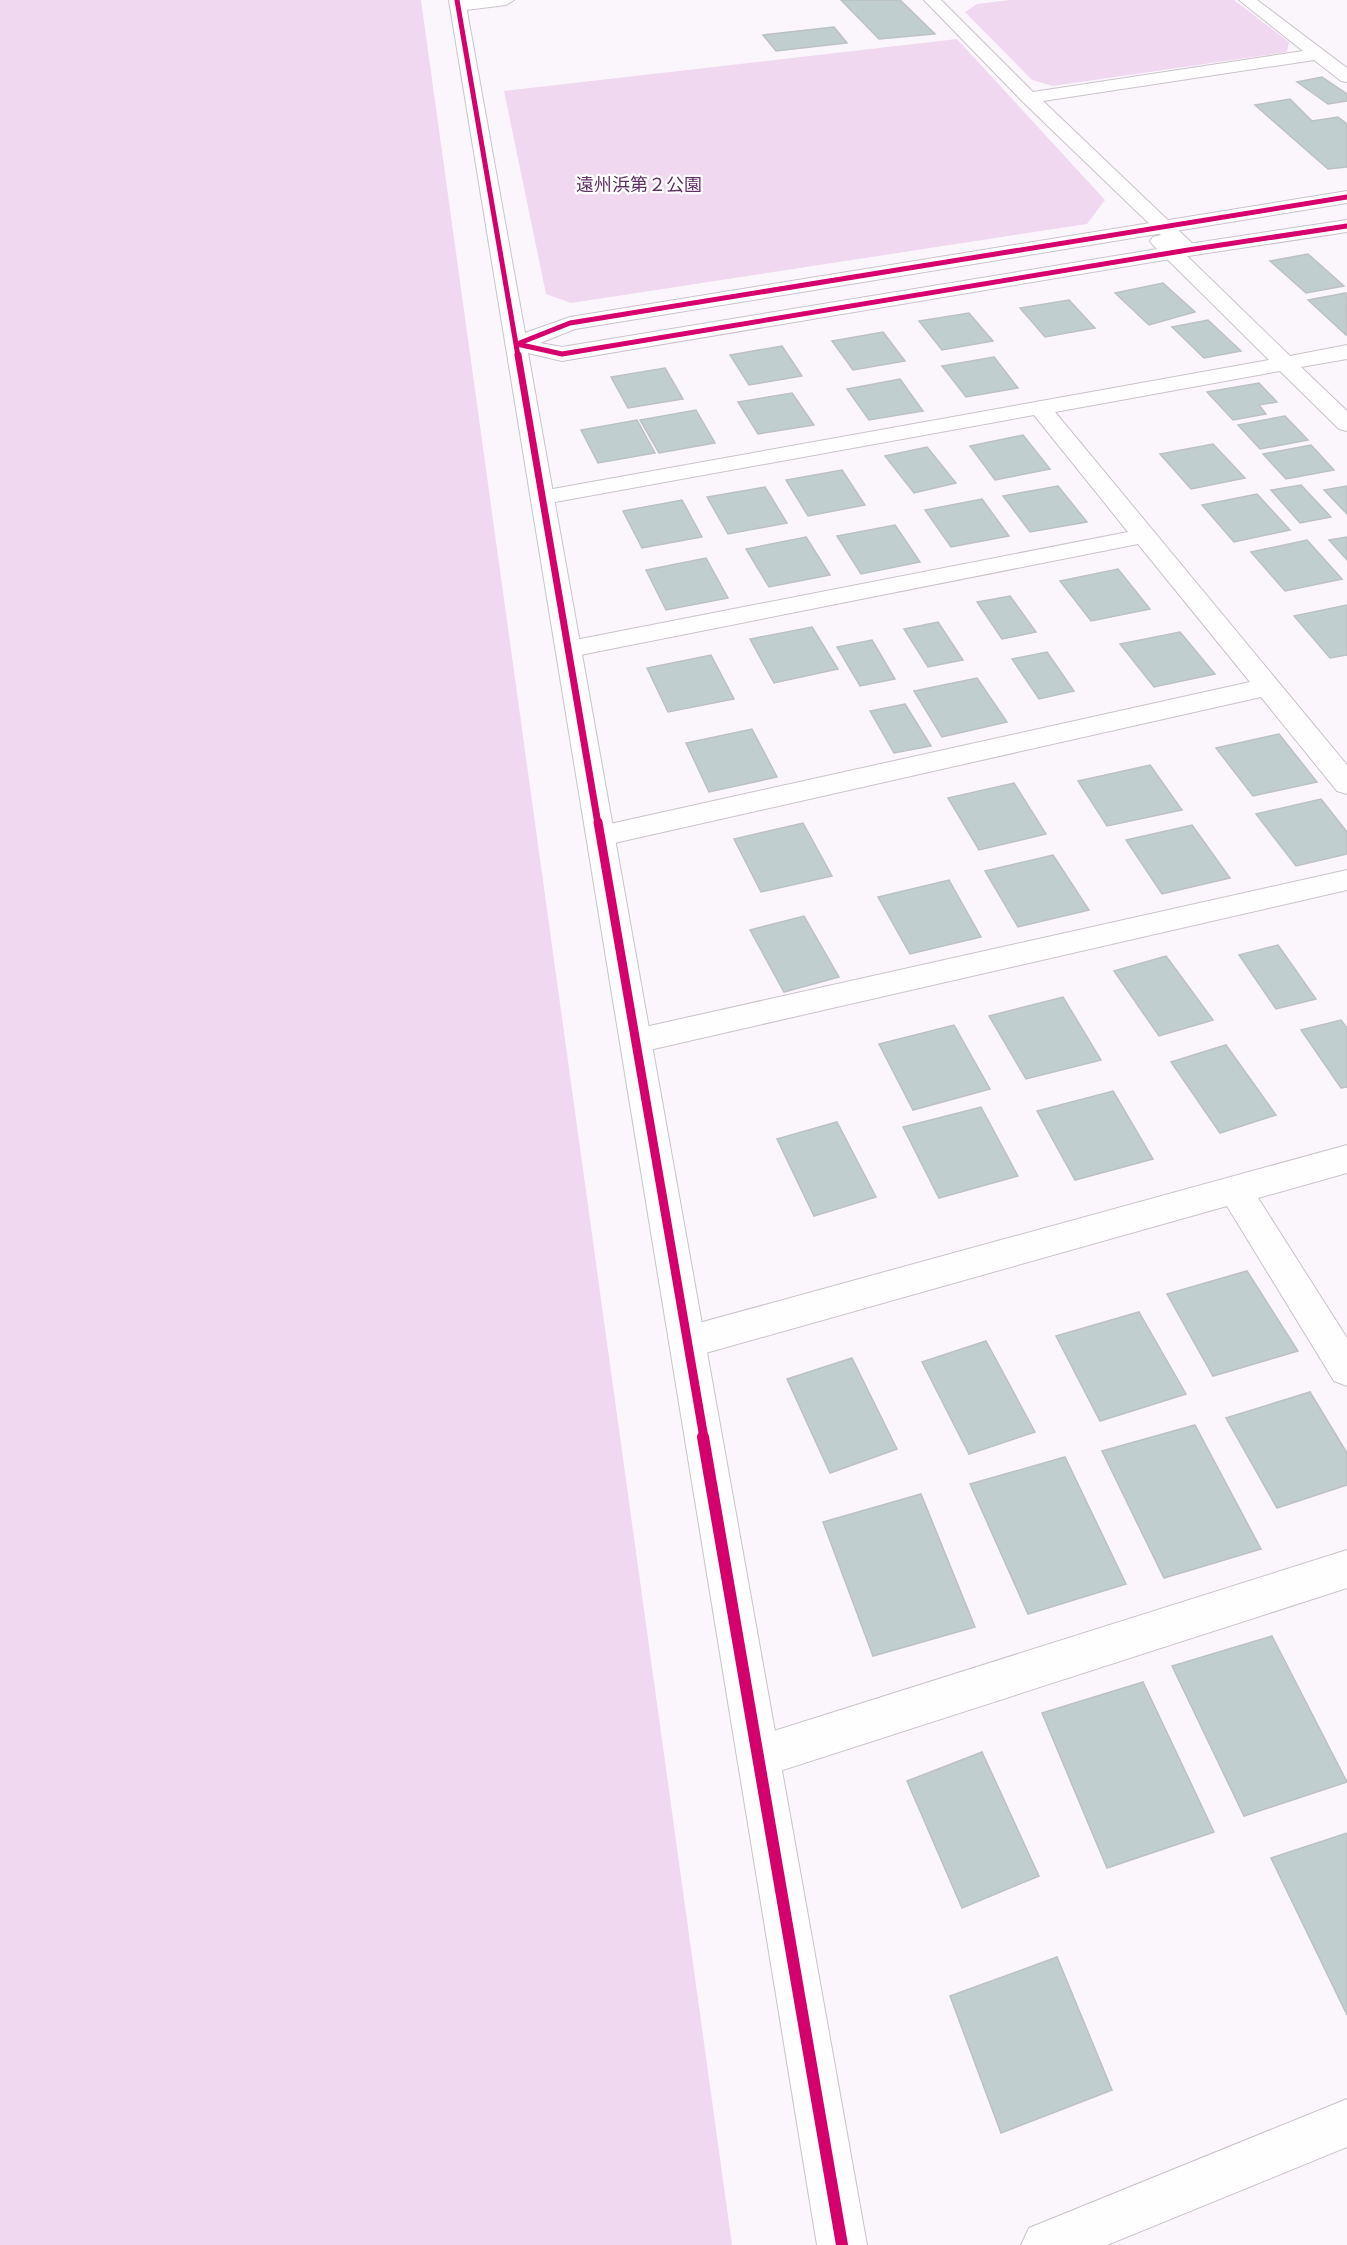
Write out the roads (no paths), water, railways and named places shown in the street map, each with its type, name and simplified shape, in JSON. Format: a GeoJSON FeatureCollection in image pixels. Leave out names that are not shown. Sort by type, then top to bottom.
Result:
{"type":"FeatureCollection","features":[{"type":"Feature","properties":{"kind":"street"},"geometry":{"type":"LineString","coordinates":[[506,0],[458,3],[842,2245]]}},
{"type":"Feature","properties":{"kind":"street"},"geometry":{"type":"LineString","coordinates":[[1247,0],[1347,77]]}},
{"type":"Feature","properties":{"kind":"street"},"geometry":{"type":"LineString","coordinates":[[935,2],[958,2]]}},
{"type":"Feature","properties":{"kind":"street"},"geometry":{"type":"LineString","coordinates":[[935,2],[1347,424]]}},
{"type":"Feature","properties":{"kind":"street"},"geometry":{"type":"LineString","coordinates":[[1029,98],[1318,54]]}},
{"type":"Feature","properties":{"kind":"street"},"geometry":{"type":"LineString","coordinates":[[517,344],[570,323],[1347,197]]}},
{"type":"Feature","properties":{"kind":"street"},"geometry":{"type":"LineString","coordinates":[[517,344],[562,354],[1347,226]]}},
{"type":"Feature","properties":{"kind":"street"},"geometry":{"type":"LineString","coordinates":[[544,496],[1347,352]]}},
{"type":"Feature","properties":{"kind":"street"},"geometry":{"type":"LineString","coordinates":[[1040,408],[1347,784]]}},
{"type":"Feature","properties":{"kind":"street"},"geometry":{"type":"LineString","coordinates":[[570,649],[1144,536]]}},
{"type":"Feature","properties":{"kind":"street"},"geometry":{"type":"LineString","coordinates":[[601,836],[1267,687]]}},
{"type":"Feature","properties":{"kind":"street"},"geometry":{"type":"LineString","coordinates":[[636,1041],[1347,880]]}},
{"type":"Feature","properties":{"kind":"street"},"geometry":{"type":"LineString","coordinates":[[687,1342],[1347,1159]]}},
{"type":"Feature","properties":{"kind":"street"},"geometry":{"type":"LineString","coordinates":[[1235,1190],[1347,1370]]}},
{"type":"Feature","properties":{"kind":"street"},"geometry":{"type":"LineString","coordinates":[[758,1757],[1347,1569]]}},
{"type":"Feature","properties":{"kind":"street"},"geometry":{"type":"LineString","coordinates":[[1046,2245],[1347,2123]]}},
{"type":"Feature","properties":{"kind":"park label","name":"遠州浜第２公園"},"geometry":{"type":"Point","coordinates":[639,184]}}]}
